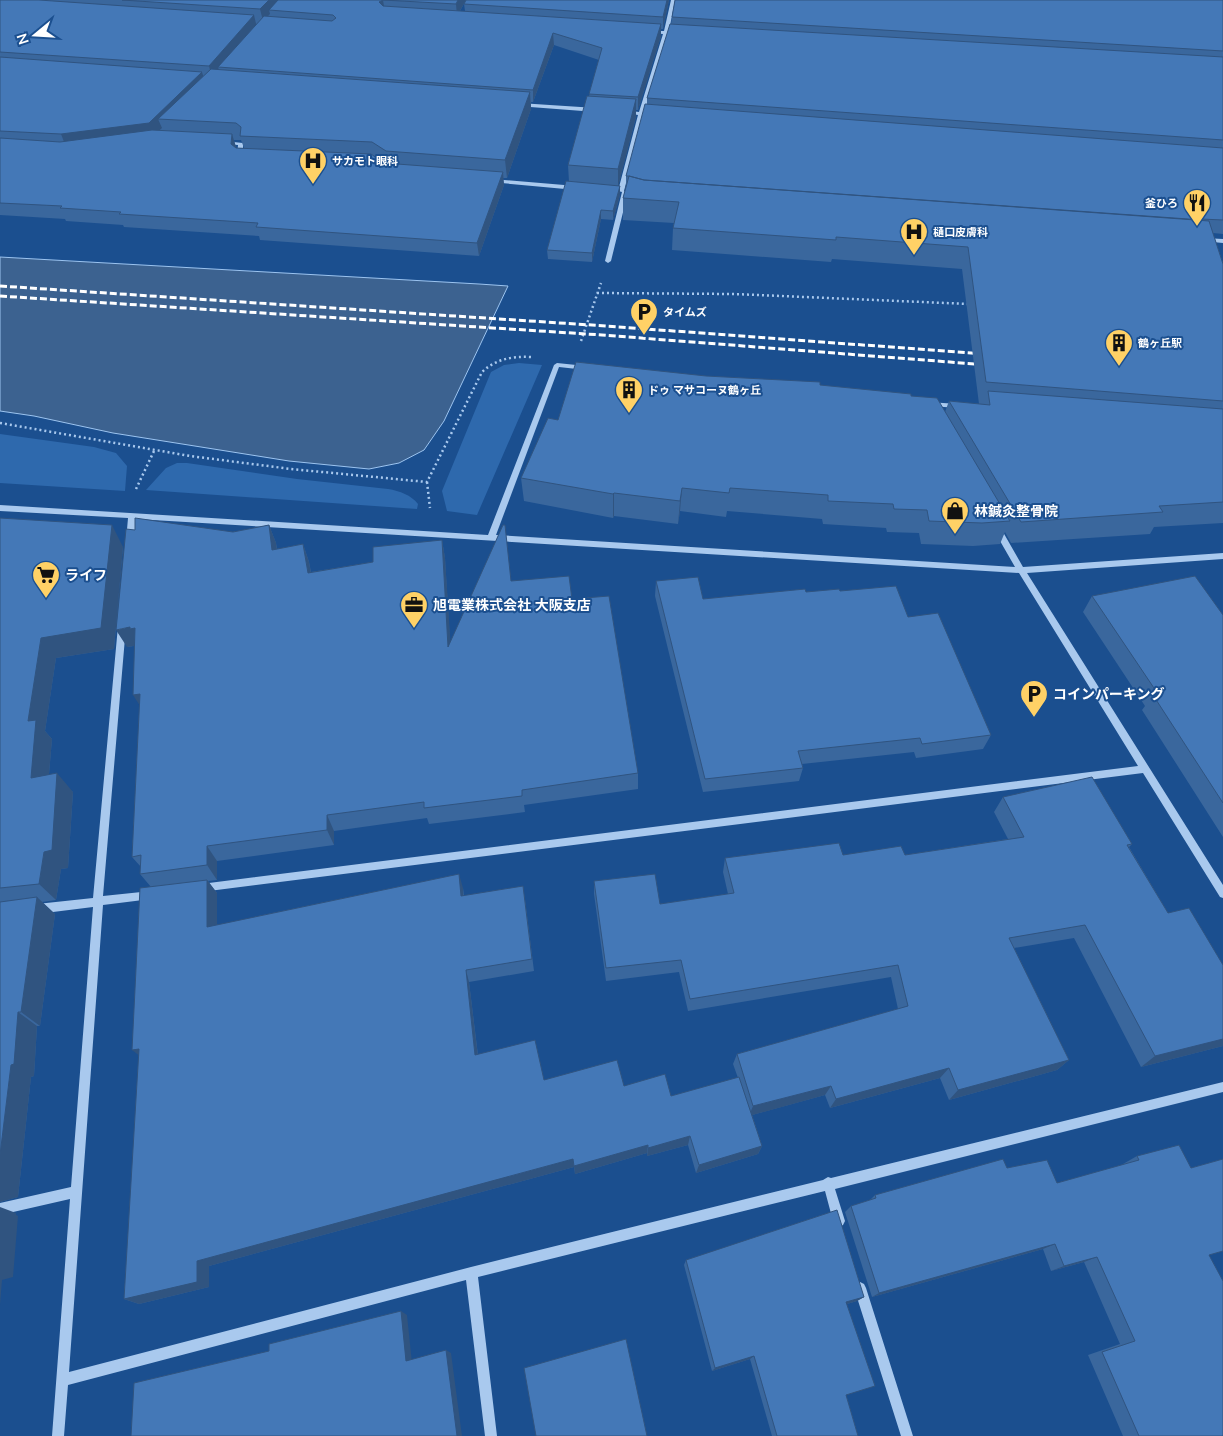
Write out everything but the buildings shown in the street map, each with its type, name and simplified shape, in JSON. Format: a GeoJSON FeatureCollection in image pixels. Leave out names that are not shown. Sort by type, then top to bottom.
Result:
{"type":"FeatureCollection","features":[{"type":"Feature","properties":{"kind":"street"},"geometry":{"type":"LineString","coordinates":[[608,261],[641,114],[666,33],[673,0]]}},
{"type":"Feature","properties":{"kind":"street"},"geometry":{"type":"LineString","coordinates":[[646,32],[686,34]]}},
{"type":"Feature","properties":{"kind":"street"},"geometry":{"type":"LineString","coordinates":[[512,104],[601,111]]}},
{"type":"Feature","properties":{"kind":"street"},"geometry":{"type":"LineString","coordinates":[[621,112],[661,115]]}},
{"type":"Feature","properties":{"kind":"street"},"geometry":{"type":"LineString","coordinates":[[213,142],[241,144],[240,156],[250,157]]}},
{"type":"Feature","properties":{"kind":"street"},"geometry":{"type":"LineString","coordinates":[[484,180],[582,188]]}},
{"type":"Feature","properties":{"kind":"street"},"geometry":{"type":"LineString","coordinates":[[611,190],[634,195]]}},
{"type":"Feature","properties":{"kind":"street"},"geometry":{"type":"LineString","coordinates":[[1194,239],[1223,241]]}},
{"type":"Feature","properties":{"kind":"street"},"geometry":{"type":"LineString","coordinates":[[491,538],[557,365],[591,369]]}},
{"type":"Feature","properties":{"kind":"street"},"geometry":{"type":"LineString","coordinates":[[930,412],[925,404],[970,407]]}},
{"type":"Feature","properties":{"kind":"street"},"geometry":{"type":"LineString","coordinates":[[0,508],[1021,570],[1223,556]]}},
{"type":"Feature","properties":{"kind":"street"},"geometry":{"type":"LineString","coordinates":[[128,556],[132,516]]}},
{"type":"Feature","properties":{"kind":"street"},"geometry":{"type":"LineString","coordinates":[[992,520],[1021,570],[1223,894]]}},
{"type":"Feature","properties":{"kind":"street"},"geometry":{"type":"LineString","coordinates":[[58,1436],[98,902],[123,615]]}},
{"type":"Feature","properties":{"kind":"street"},"geometry":{"type":"LineString","coordinates":[[187,890],[1146,769]]}},
{"type":"Feature","properties":{"kind":"street"},"geometry":{"type":"LineString","coordinates":[[29,910],[157,894]]}},
{"type":"Feature","properties":{"kind":"street"},"geometry":{"type":"LineString","coordinates":[[62,1380],[471,1273],[828,1183],[1223,1087]]}},
{"type":"Feature","properties":{"kind":"street"},"geometry":{"type":"LineString","coordinates":[[828,1183],[842,1230]]}},
{"type":"Feature","properties":{"kind":"street"},"geometry":{"type":"LineString","coordinates":[[0,1208],[76,1192]]}},
{"type":"Feature","properties":{"kind":"street"},"geometry":{"type":"LineString","coordinates":[[471,1273],[491,1436]]}},
{"type":"Feature","properties":{"kind":"street"},"geometry":{"type":"LineString","coordinates":[[857,1277],[907,1436]]}},
{"type":"Feature","properties":{"kind":"path"},"geometry":{"type":"LineString","coordinates":[[573,366],[608,261]]}},
{"type":"Feature","properties":{"kind":"path"},"geometry":{"type":"LineString","coordinates":[[597,293],[734,294],[974,304]]}},
{"type":"Feature","properties":{"kind":"path"},"geometry":{"type":"LineString","coordinates":[[431,514],[427,482],[482,372],[490,364],[522,356],[543,358],[557,365]]}},
{"type":"Feature","properties":{"kind":"path"},"geometry":{"type":"LineString","coordinates":[[0,423],[36,427],[154,451],[292,470],[427,482]]}},
{"type":"Feature","properties":{"kind":"path"},"geometry":{"type":"LineString","coordinates":[[135,492],[154,451]]}},
{"type":"Feature","properties":{"kind":"shaded area"},"geometry":{"type":"Polygon","coordinates":[[[0,257],[508,286],[444,421],[424,450],[399,463],[369,469],[289,461],[113,433],[34,416],[0,411],[0,257]]]}},
{"type":"Feature","properties":{"kind":"shaded area"},"geometry":{"type":"Polygon","coordinates":[[[519,363],[542,365],[477,515],[447,511],[442,491],[491,372],[504,365],[519,363]]]}},
{"type":"Feature","properties":{"kind":"shaded area"},"geometry":{"type":"Polygon","coordinates":[[[0,434],[94,447],[116,453],[127,466],[125,491],[0,483],[0,434]]]}},
{"type":"Feature","properties":{"kind":"shaded area"},"geometry":{"type":"Polygon","coordinates":[[[177,463],[388,489],[405,494],[418,504],[417,509],[146,490],[166,468],[177,463]]]}},
{"type":"Feature","properties":{"kind":"railway"},"geometry":{"type":"LineString","coordinates":[[0,286],[606,326],[985,354]]}},
{"type":"Feature","properties":{"kind":"railway"},"geometry":{"type":"LineString","coordinates":[[0,296],[602,335],[988,365]]}},
{"type":"Feature","properties":{"kind":"place","name":"サカモト眼科"},"geometry":{"type":"Point","coordinates":[313,185]}},
{"type":"Feature","properties":{"kind":"place","name":"釜ひろ"},"geometry":{"type":"Point","coordinates":[1197,227]}},
{"type":"Feature","properties":{"kind":"place","name":"樋口皮膚科"},"geometry":{"type":"Point","coordinates":[914,256]}},
{"type":"Feature","properties":{"kind":"place","name":"タイムズ"},"geometry":{"type":"Point","coordinates":[644,336]}},
{"type":"Feature","properties":{"kind":"place","name":"鶴ヶ丘駅"},"geometry":{"type":"Point","coordinates":[1119,367]}},
{"type":"Feature","properties":{"kind":"place","name":"ドゥ マサコーヌ鶴ヶ丘"},"geometry":{"type":"Point","coordinates":[629,414]}},
{"type":"Feature","properties":{"kind":"place","name":"林鍼灸整骨院"},"geometry":{"type":"Point","coordinates":[955,535]}},
{"type":"Feature","properties":{"kind":"place","name":"ライフ"},"geometry":{"type":"Point","coordinates":[46,599]}},
{"type":"Feature","properties":{"kind":"place","name":"旭電業株式会社 大阪支店"},"geometry":{"type":"Point","coordinates":[414,629]}},
{"type":"Feature","properties":{"kind":"place","name":"コインパーキング"},"geometry":{"type":"Point","coordinates":[1034,718]}}]}
